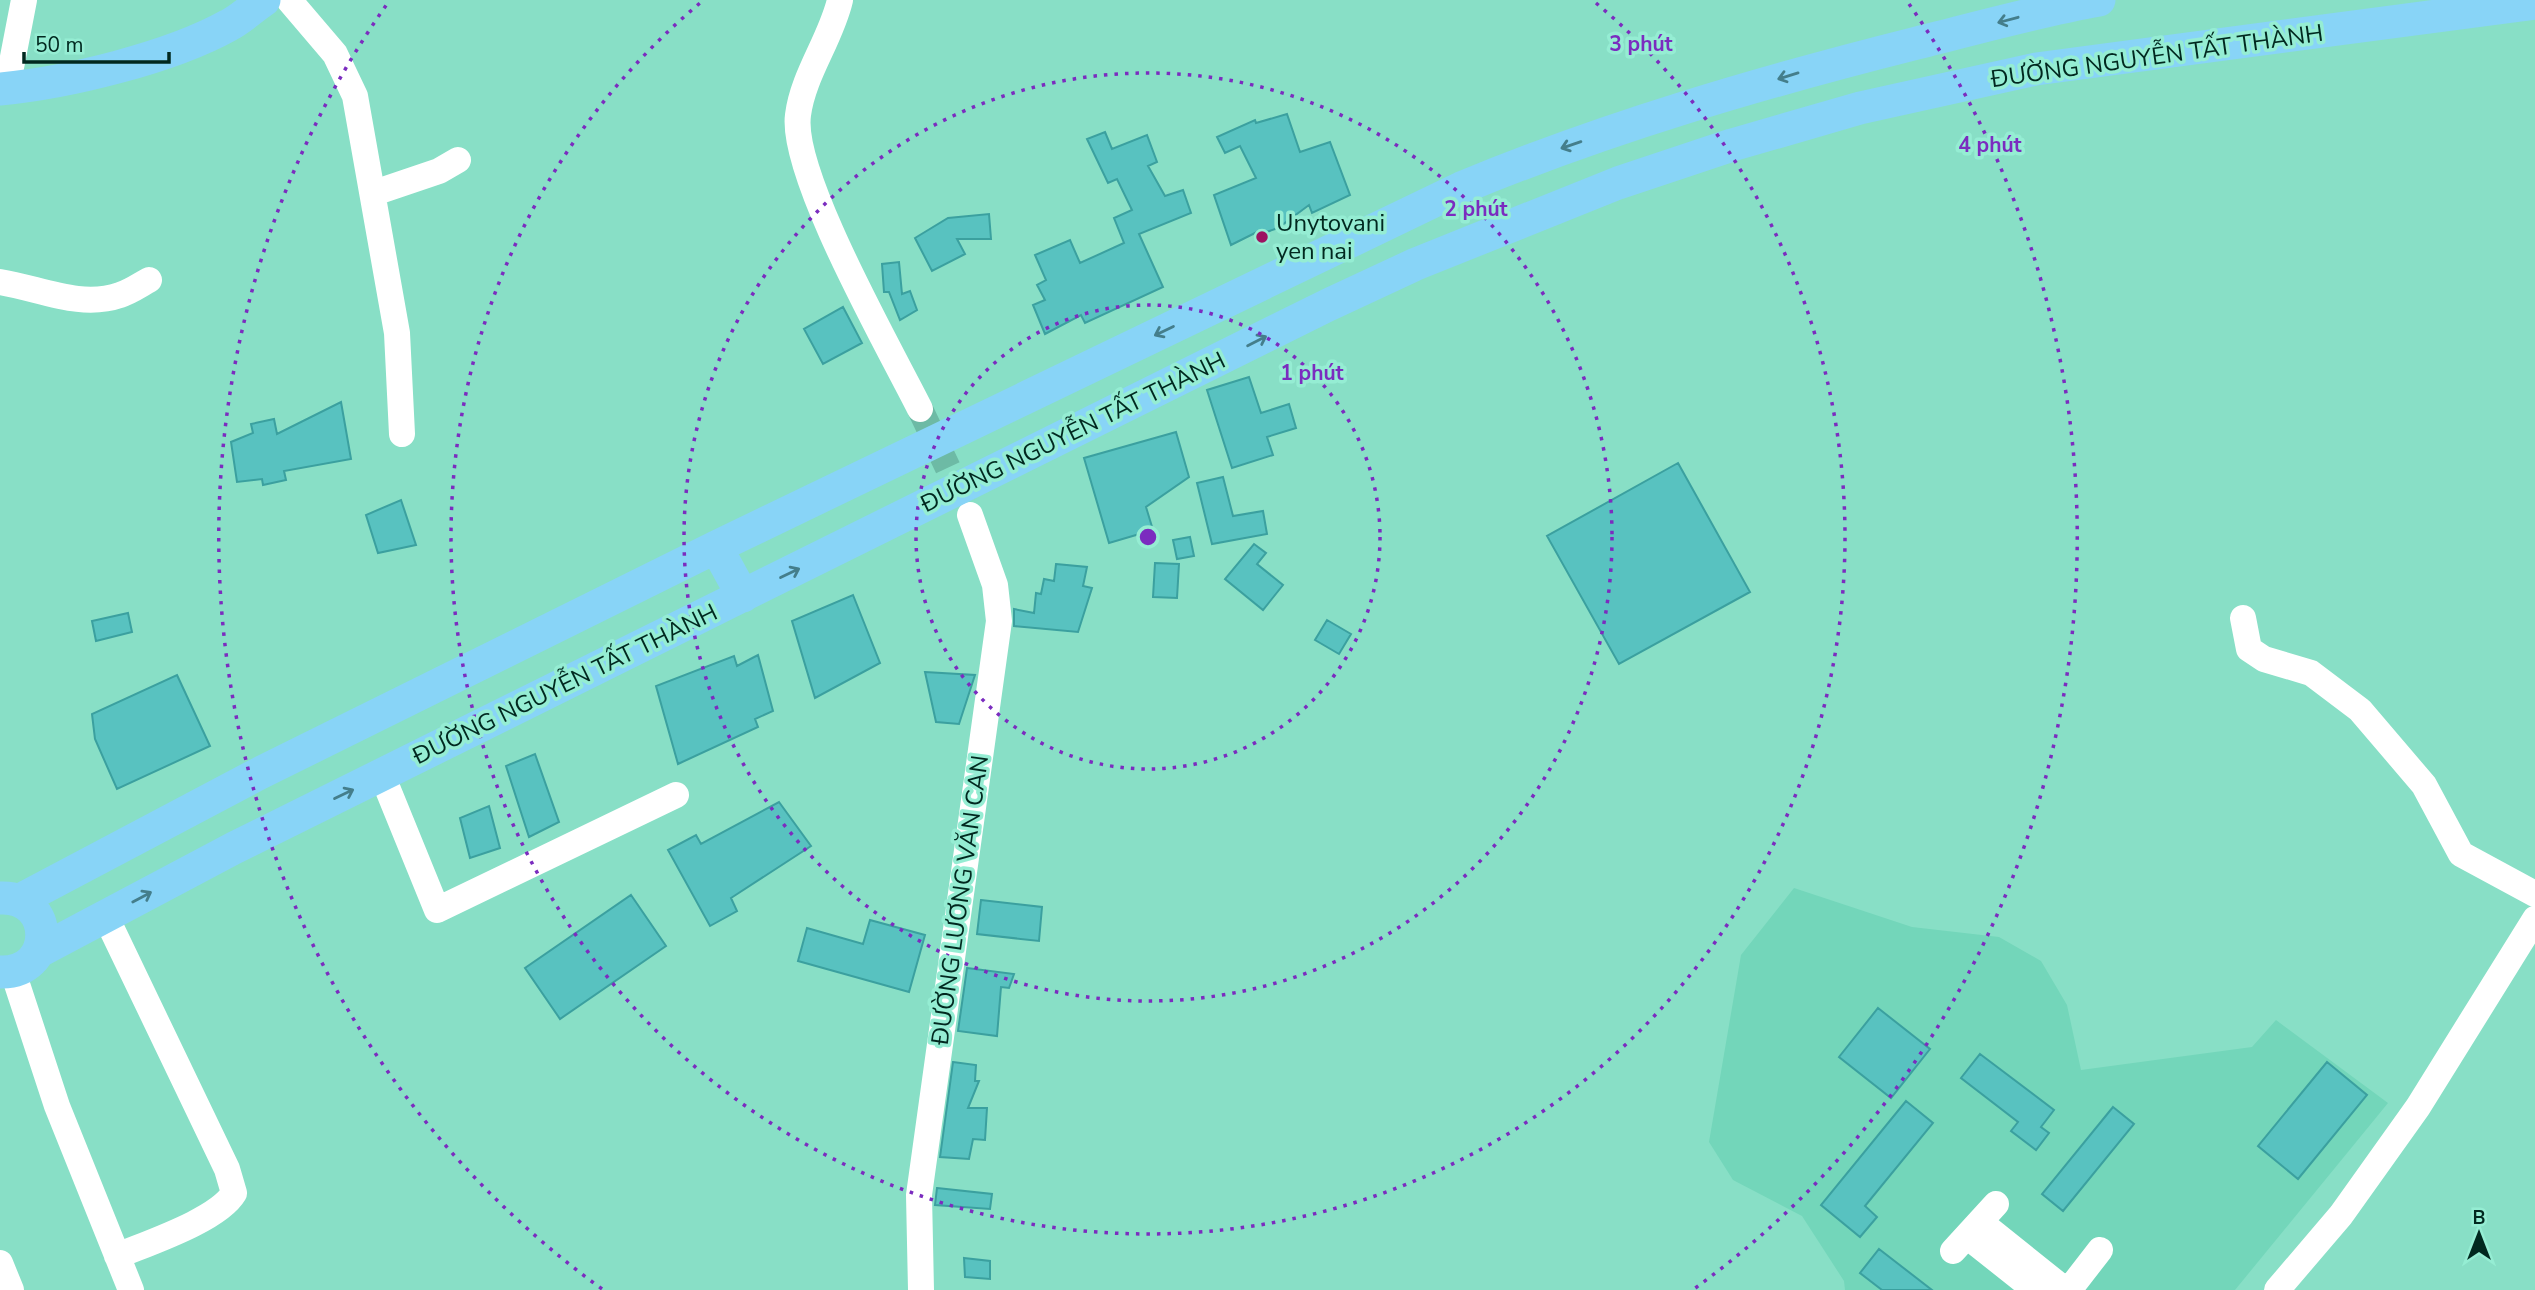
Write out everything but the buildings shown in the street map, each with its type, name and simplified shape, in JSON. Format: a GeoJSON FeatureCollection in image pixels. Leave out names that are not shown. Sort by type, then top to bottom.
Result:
{"type":"FeatureCollection","features":[{"type":"Feature","properties":{"kind":"main road"},"geometry":{"type":"LineString","coordinates":[[4,89],[94,71],[180,47],[230,25],[264,0]]}},
{"type":"Feature","properties":{"kind":"main road"},"geometry":{"type":"LineString","coordinates":[[10,899],[716,547],[1461,188],[1531,159],[1617,129],[1807,71],[2053,8],[2099,0]]}},
{"type":"Feature","properties":{"kind":"main road","name":"ĐƯỜNG NGUYỄN TẤT THÀNH"},"geometry":{"type":"LineString","coordinates":[[17,966],[234,848],[1328,305],[1428,260],[1618,183],[1732,145],[1860,108],[2036,69],[2535,4]]}},
{"type":"Feature","properties":{"kind":"main road"},"geometry":{"type":"LineString","coordinates":[[1309,260],[1328,305]]}},
{"type":"Feature","properties":{"kind":"main road"},"geometry":{"type":"LineString","coordinates":[[716,547],[743,596]]}},
{"type":"Feature","properties":{"kind":"main road"},"geometry":{"type":"LineString","coordinates":[[10,899],[33,909],[43,938],[17,966]]}},
{"type":"Feature","properties":{"kind":"street"},"geometry":{"type":"LineString","coordinates":[[4,89],[24,0]]}},
{"type":"Feature","properties":{"kind":"street"},"geometry":{"type":"LineString","coordinates":[[289,0],[335,54],[355,96],[399,355],[402,434]]}},
{"type":"Feature","properties":{"kind":"street"},"geometry":{"type":"LineString","coordinates":[[841,0],[830,34],[803,93],[797,133],[816,194],[844,258],[920,409]]}},
{"type":"Feature","properties":{"kind":"street"},"geometry":{"type":"LineString","coordinates":[[373,193],[439,171],[458,160]]}},
{"type":"Feature","properties":{"kind":"street"},"geometry":{"type":"LineString","coordinates":[[0,282],[53,296],[90,299],[120,296],[149,279]]}},
{"type":"Feature","properties":{"kind":"street","name":"ĐƯỜNG LƯƠNG VĂN CAN"},"geometry":{"type":"LineString","coordinates":[[921,1290],[919,1195],[999,621],[995,584],[971,515]]}},
{"type":"Feature","properties":{"kind":"street"},"geometry":{"type":"LineString","coordinates":[[2243,618],[2249,649],[2264,659],[2311,673],[2360,710],[2424,785],[2461,855],[2535,894]]}},
{"type":"Feature","properties":{"kind":"street"},"geometry":{"type":"LineString","coordinates":[[382,775],[437,910],[676,795]]}},
{"type":"Feature","properties":{"kind":"street"},"geometry":{"type":"LineString","coordinates":[[106,917],[227,1169],[234,1193],[228,1203],[212,1213],[117,1256]]}},
{"type":"Feature","properties":{"kind":"street"},"geometry":{"type":"LineString","coordinates":[[2277,1290],[2341,1215],[2418,1107],[2535,919]]}},
{"type":"Feature","properties":{"kind":"street"},"geometry":{"type":"LineString","coordinates":[[17,966],[57,1106],[131,1290]]}},
{"type":"Feature","properties":{"kind":"street"},"geometry":{"type":"LineString","coordinates":[[2035,1290],[1974,1228],[2067,1290],[2100,1250]]}},
{"type":"Feature","properties":{"kind":"street"},"geometry":{"type":"LineString","coordinates":[[0,1263],[11,1290]]}},
{"type":"Feature","properties":{"kind":"shaded area"},"geometry":{"type":"Polygon","coordinates":[[[1794,888],[1912,927],[1999,937],[2041,961],[2067,1005],[2081,1070],[2252,1047],[2276,1020],[2388,1103],[2235,1290],[1845,1290],[1844,1281],[1802,1216],[1733,1180],[1709,1142],[1741,955],[1794,888]]]}},
{"type":"Feature","properties":{"kind":"tunnel"},"geometry":{"type":"LineString","coordinates":[[920,409],[965,504]]}},
{"type":"Feature","properties":{"kind":"place","name":"Unytovani yen nai"},"geometry":{"type":"Point","coordinates":[1262,237]}}]}
